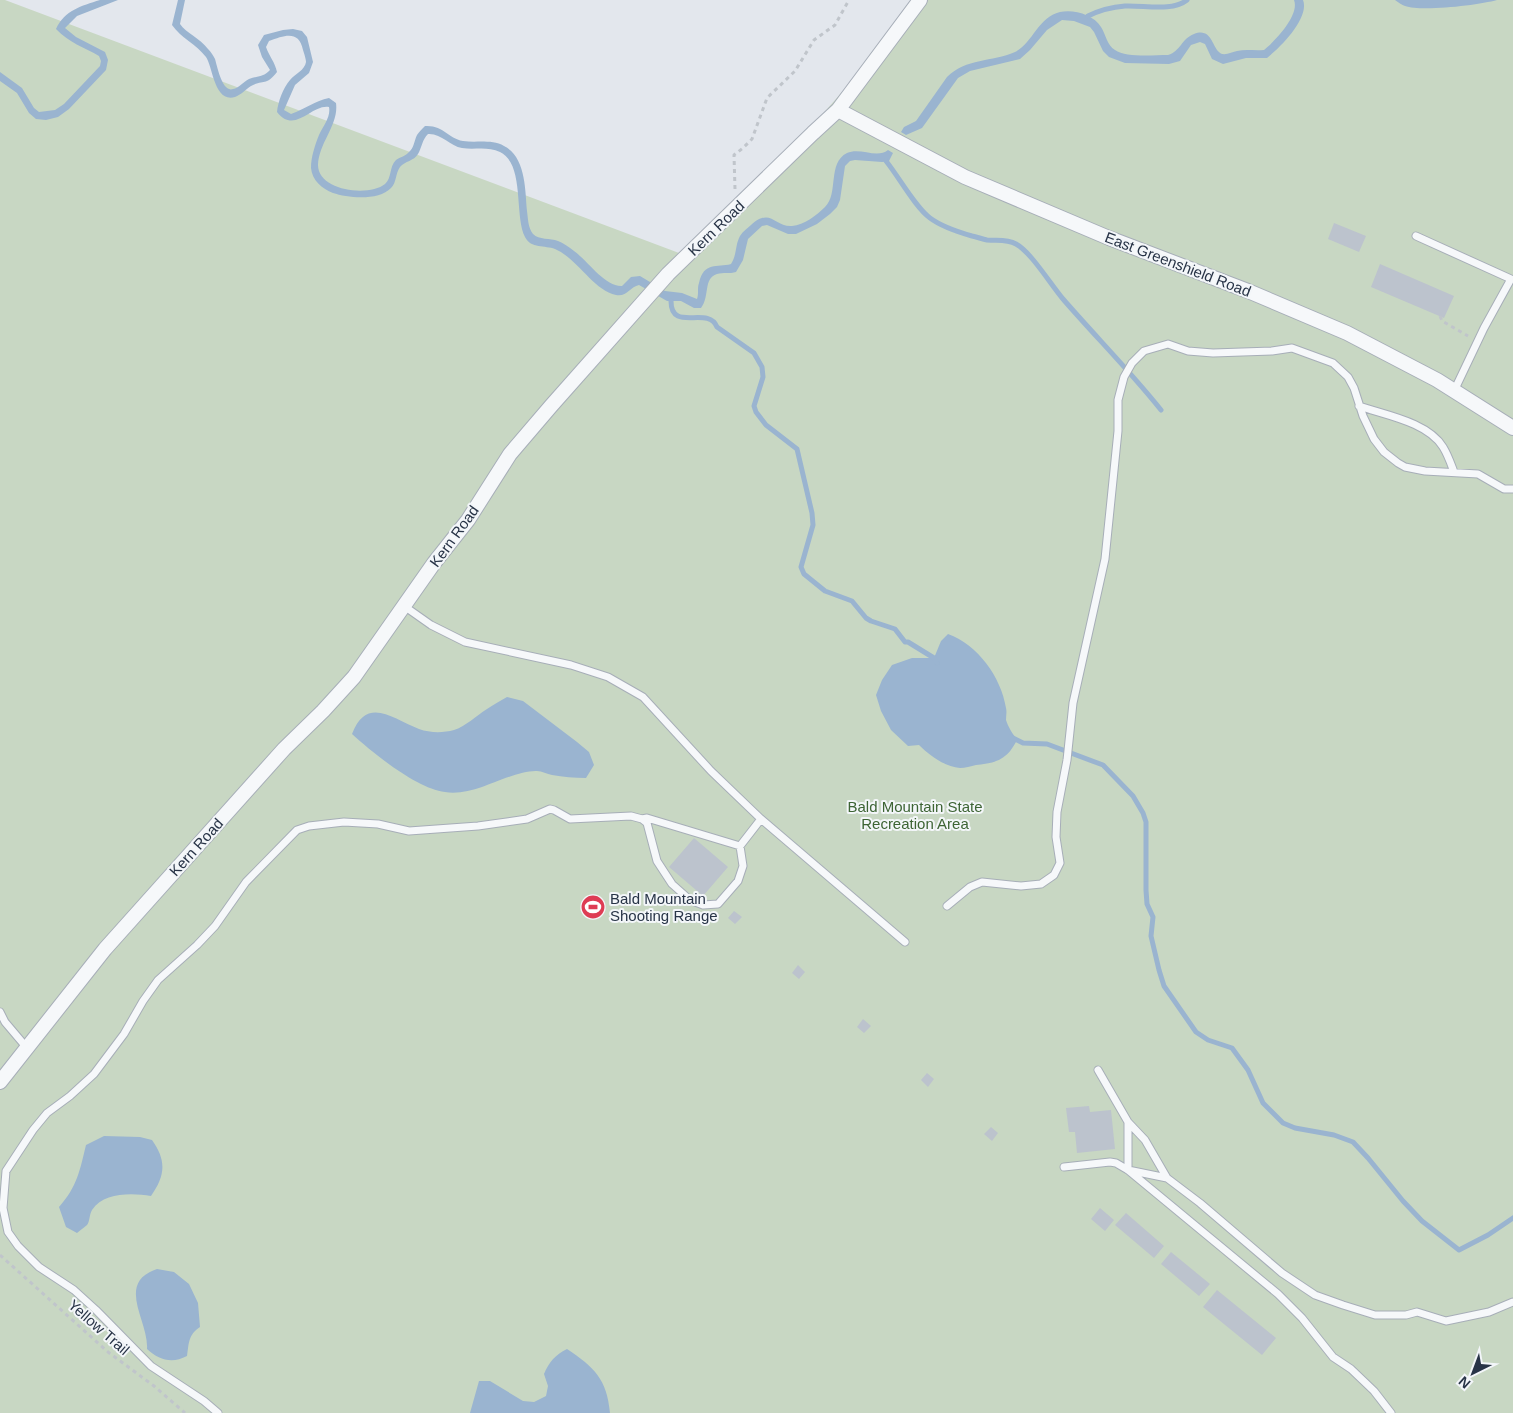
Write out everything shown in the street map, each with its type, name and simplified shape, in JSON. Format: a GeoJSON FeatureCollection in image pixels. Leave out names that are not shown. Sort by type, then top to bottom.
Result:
{"type":"FeatureCollection","features":[{"type":"Feature","properties":{"kind":"street","name":"Kern Road"},"geometry":{"type":"LineString","coordinates":[[0,1082],[105,949],[284,748],[323,711],[354,677],[468,520],[510,454],[668,274],[838,110],[920,0]]}},
{"type":"Feature","properties":{"kind":"street","name":"East Greenshield Road"},"geometry":{"type":"LineString","coordinates":[[838,110],[965,177],[1109,238],[1248,291],[1347,333],[1438,380],[1513,428]]}},
{"type":"Feature","properties":{"kind":"lane"},"geometry":{"type":"LineString","coordinates":[[1416,236],[1511,279],[1454,391]]}},
{"type":"Feature","properties":{"kind":"lane"},"geometry":{"type":"LineString","coordinates":[[947,906],[970,887],[982,882],[1021,886],[1041,884],[1054,875],[1060,863],[1056,837],[1057,812],[1067,760],[1073,703],[1105,559],[1118,431],[1118,400],[1124,377],[1132,363],[1144,351],[1168,344],[1188,351],[1214,353],[1272,351],[1292,348],[1333,363],[1340,368],[1354,388],[1359,406],[1374,439],[1384,452],[1398,463],[1405,467],[1424,471],[1478,474],[1504,489],[1513,489]]}},
{"type":"Feature","properties":{"kind":"lane"},"geometry":{"type":"LineString","coordinates":[[1359,406],[1409,422],[1426,431],[1442,446],[1454,472]]}},
{"type":"Feature","properties":{"kind":"lane"},"geometry":{"type":"LineString","coordinates":[[404,606],[431,625],[465,642],[571,665],[608,677],[643,697],[711,771],[761,819],[904,942]]}},
{"type":"Feature","properties":{"kind":"lane"},"geometry":{"type":"LineString","coordinates":[[218,1413],[204,1401],[151,1366],[89,1303],[32,1260],[18,1246],[8,1232],[3,1208],[6,1171],[33,1130],[47,1113],[70,1096],[94,1074],[124,1034],[143,1001],[158,980],[209,932],[246,882],[297,830],[309,826],[344,822],[378,824],[409,831],[478,826],[527,819],[550,809],[570,819],[631,816],[642,819],[647,818],[740,846]]}},
{"type":"Feature","properties":{"kind":"lane"},"geometry":{"type":"LineString","coordinates":[[642,819],[647,823],[657,861],[672,884],[690,900],[704,905],[718,904],[738,881],[742,866],[740,846],[761,819]]}},
{"type":"Feature","properties":{"kind":"lane"},"geometry":{"type":"LineString","coordinates":[[0,1012],[5,1022],[27,1048]]}},
{"type":"Feature","properties":{"kind":"lane"},"geometry":{"type":"LineString","coordinates":[[1098,1070],[1128,1122],[1145,1140],[1167,1178],[1200,1203],[1282,1273],[1316,1295],[1375,1315],[1406,1315],[1417,1312],[1446,1321],[1488,1312],[1513,1302]]}},
{"type":"Feature","properties":{"kind":"lane"},"geometry":{"type":"LineString","coordinates":[[1128,1122],[1128,1170]]}},
{"type":"Feature","properties":{"kind":"lane"},"geometry":{"type":"LineString","coordinates":[[1064,1167],[1110,1162],[1128,1170],[1278,1294],[1302,1318],[1332,1357],[1351,1369],[1374,1392],[1391,1413]]}},
{"type":"Feature","properties":{"kind":"lane"},"geometry":{"type":"LineString","coordinates":[[1128,1170],[1167,1178]]}},
{"type":"Feature","properties":{"kind":"path"},"geometry":{"type":"LineString","coordinates":[[736,208],[734,154],[744,148],[752,138],[767,98],[795,71],[814,40],[835,25],[849,0]]}},
{"type":"Feature","properties":{"kind":"path"},"geometry":{"type":"LineString","coordinates":[[1440,316],[1442,321],[1478,341]]}},
{"type":"Feature","properties":{"kind":"path","name":"Yellow Trail"},"geometry":{"type":"LineString","coordinates":[[0,1255],[108,1352],[154,1386],[186,1413]]}},
{"type":"Feature","properties":{"kind":"green space","name":"Bald Mountain State Recreation Area"},"geometry":{"type":"Polygon","coordinates":[[[0,0],[5,0],[695,259],[923,0],[1513,0],[1513,1413],[0,1413],[0,0]]]}},
{"type":"Feature","properties":{"kind":"water"},"geometry":{"type":"Polygon","coordinates":[[[100,0],[118,0],[77,16],[65,28],[76,37],[105,52],[108,60],[106,70],[69,109],[58,117],[46,120],[36,119],[29,113],[17,93],[0,81],[0,72],[22,88],[34,108],[39,112],[55,110],[64,104],[100,66],[101,61],[99,56],[71,41],[56,29],[69,13],[100,0]]]}},
{"type":"Feature","properties":{"kind":"water"},"geometry":{"type":"Polygon","coordinates":[[[178,0],[185,0],[180,24],[211,52],[223,83],[229,89],[235,88],[249,79],[263,75],[270,70],[262,57],[258,45],[264,35],[293,29],[302,31],[307,37],[313,62],[309,73],[295,85],[284,110],[291,114],[329,98],[336,103],[335,119],[319,157],[320,174],[326,181],[335,186],[357,191],[378,188],[387,182],[396,160],[411,150],[417,135],[425,126],[437,128],[463,141],[499,144],[511,151],[517,158],[525,184],[528,223],[533,234],[566,245],[603,278],[616,285],[622,286],[631,277],[640,276],[665,291],[682,293],[697,299],[698,285],[704,271],[708,268],[731,264],[740,236],[758,220],[768,218],[786,226],[792,226],[810,219],[825,207],[832,194],[837,164],[847,153],[857,151],[879,153],[888,150],[893,153],[889,161],[850,161],[845,166],[840,200],[837,207],[817,224],[796,234],[788,234],[767,225],[762,226],[748,239],[743,260],[736,272],[717,274],[710,279],[704,304],[701,308],[694,308],[681,301],[667,301],[639,285],[623,295],[616,295],[600,287],[571,260],[555,249],[534,245],[528,241],[522,228],[513,167],[508,158],[495,150],[462,148],[437,135],[428,134],[418,154],[400,167],[393,186],[386,192],[371,197],[355,197],[339,195],[325,189],[318,184],[313,176],[311,164],[316,143],[328,118],[329,107],[322,107],[297,120],[284,118],[277,112],[285,87],[302,70],[306,62],[298,39],[286,36],[269,41],[266,47],[277,72],[268,81],[251,86],[235,97],[228,97],[218,90],[206,57],[172,25],[178,0]]]}},
{"type":"Feature","properties":{"kind":"water"},"geometry":{"type":"Polygon","coordinates":[[[1294,0],[1303,0],[1302,15],[1286,40],[1273,53],[1267,58],[1246,58],[1223,64],[1212,59],[1205,44],[1200,42],[1191,45],[1180,61],[1169,64],[1125,63],[1109,57],[1103,51],[1090,27],[1074,21],[1062,20],[1047,30],[1020,59],[970,71],[958,78],[922,128],[906,135],[901,132],[904,127],[916,121],[947,77],[954,71],[971,63],[1015,52],[1027,43],[1046,19],[1060,12],[1077,12],[1094,19],[1101,27],[1108,43],[1120,53],[1140,56],[1168,55],[1176,51],[1190,36],[1204,33],[1208,35],[1219,52],[1225,54],[1240,50],[1264,50],[1280,34],[1290,20],[1295,6],[1294,0]]]}},
{"type":"Feature","properties":{"kind":"water"},"geometry":{"type":"Polygon","coordinates":[[[1395,0],[1497,0],[1464,6],[1413,8],[1395,0]]]}},
{"type":"Feature","properties":{"kind":"water"},"geometry":{"type":"Polygon","coordinates":[[[948,634],[959,639],[978,654],[999,685],[1006,709],[1006,720],[1017,740],[1005,756],[995,761],[960,768],[943,763],[919,745],[908,746],[891,730],[881,711],[876,695],[882,680],[892,665],[912,658],[934,658],[941,641],[948,634]]]}},
{"type":"Feature","properties":{"kind":"water"},"geometry":{"type":"Polygon","coordinates":[[[507,697],[523,701],[589,752],[594,765],[586,778],[573,778],[531,771],[473,790],[450,793],[434,789],[409,777],[371,751],[352,734],[358,722],[365,715],[373,713],[381,713],[428,731],[454,730],[507,697]]]}},
{"type":"Feature","properties":{"kind":"water"},"geometry":{"type":"Polygon","coordinates":[[[104,1136],[140,1137],[152,1140],[162,1162],[161,1175],[156,1189],[151,1196],[119,1195],[97,1204],[91,1212],[87,1225],[77,1233],[66,1227],[59,1207],[74,1185],[86,1145],[104,1136]]]}},
{"type":"Feature","properties":{"kind":"water"},"geometry":{"type":"Polygon","coordinates":[[[157,1269],[174,1272],[189,1284],[198,1303],[200,1327],[191,1336],[187,1356],[176,1360],[166,1360],[156,1356],[147,1349],[137,1304],[136,1293],[138,1283],[145,1275],[157,1269]]]}},
{"type":"Feature","properties":{"kind":"water"},"geometry":{"type":"Polygon","coordinates":[[[567,1349],[585,1362],[598,1375],[606,1391],[610,1413],[470,1413],[479,1381],[490,1381],[523,1401],[534,1402],[546,1396],[548,1386],[544,1374],[553,1359],[567,1349]]]}},
{"type":"Feature","properties":{"kind":"building"},"geometry":{"type":"Polygon","coordinates":[[[1334,223],[1366,236],[1359,252],[1328,239],[1334,223]]]}},
{"type":"Feature","properties":{"kind":"building"},"geometry":{"type":"Polygon","coordinates":[[[1380,264],[1454,296],[1444,318],[1371,287],[1380,264]]]}},
{"type":"Feature","properties":{"kind":"building"},"geometry":{"type":"Polygon","coordinates":[[[694,838],[728,867],[703,896],[669,867],[694,838]]]}},
{"type":"Feature","properties":{"kind":"building"},"geometry":{"type":"Polygon","coordinates":[[[734,911],[742,917],[735,924],[728,918],[734,911]]]}},
{"type":"Feature","properties":{"kind":"building"},"geometry":{"type":"Polygon","coordinates":[[[798,965],[805,972],[799,979],[792,973],[798,965]]]}},
{"type":"Feature","properties":{"kind":"building"},"geometry":{"type":"Polygon","coordinates":[[[863,1019],[871,1026],[864,1033],[857,1027],[863,1019]]]}},
{"type":"Feature","properties":{"kind":"building"},"geometry":{"type":"Polygon","coordinates":[[[927,1073],[934,1079],[928,1087],[921,1080],[927,1073]]]}},
{"type":"Feature","properties":{"kind":"building"},"geometry":{"type":"Polygon","coordinates":[[[1089,1106],[1090,1112],[1111,1110],[1115,1149],[1077,1153],[1075,1132],[1069,1132],[1066,1108],[1089,1106]]]}},
{"type":"Feature","properties":{"kind":"building"},"geometry":{"type":"Polygon","coordinates":[[[991,1127],[998,1133],[992,1141],[984,1134],[991,1127]]]}},
{"type":"Feature","properties":{"kind":"building"},"geometry":{"type":"Polygon","coordinates":[[[1100,1208],[1114,1220],[1105,1231],[1091,1219],[1100,1208]]]}},
{"type":"Feature","properties":{"kind":"building"},"geometry":{"type":"Polygon","coordinates":[[[1126,1213],[1164,1246],[1154,1258],[1115,1225],[1126,1213]]]}},
{"type":"Feature","properties":{"kind":"building"},"geometry":{"type":"Polygon","coordinates":[[[1171,1252],[1210,1284],[1199,1296],[1161,1264],[1171,1252]]]}},
{"type":"Feature","properties":{"kind":"building"},"geometry":{"type":"Polygon","coordinates":[[[1217,1290],[1276,1338],[1262,1355],[1203,1307],[1217,1290]]]}},
{"type":"Feature","properties":{"kind":"waterway"},"geometry":{"type":"LineString","coordinates":[[1088,16],[1115,7],[1166,7],[1181,4],[1187,0]]}},
{"type":"Feature","properties":{"kind":"waterway"},"geometry":{"type":"LineString","coordinates":[[886,161],[919,207],[930,218],[950,229],[987,240],[1009,241],[1022,248],[1063,299],[1161,410]]}},
{"type":"Feature","properties":{"kind":"waterway"},"geometry":{"type":"LineString","coordinates":[[671,301],[673,310],[677,315],[706,318],[712,321],[717,327],[754,353],[762,367],[763,377],[754,406],[756,412],[766,425],[797,449],[812,513],[813,525],[801,567],[804,574],[825,591],[852,601],[866,618],[895,629],[905,642],[934,658],[937,663]]}},
{"type":"Feature","properties":{"kind":"waterway"},"geometry":{"type":"LineString","coordinates":[[1011,737],[1023,743],[1047,744],[1103,765],[1133,796],[1146,822],[1147,904],[1153,917],[1151,936],[1164,986],[1196,1032],[1208,1040],[1232,1048],[1248,1070],[1263,1103],[1283,1123],[1295,1128],[1334,1135],[1353,1142],[1422,1221],[1459,1250],[1488,1235],[1513,1218]]}},
{"type":"Feature","properties":{"kind":"place","name":"Bald Mountain Shooting Range"},"geometry":{"type":"Point","coordinates":[593,907]}}]}
